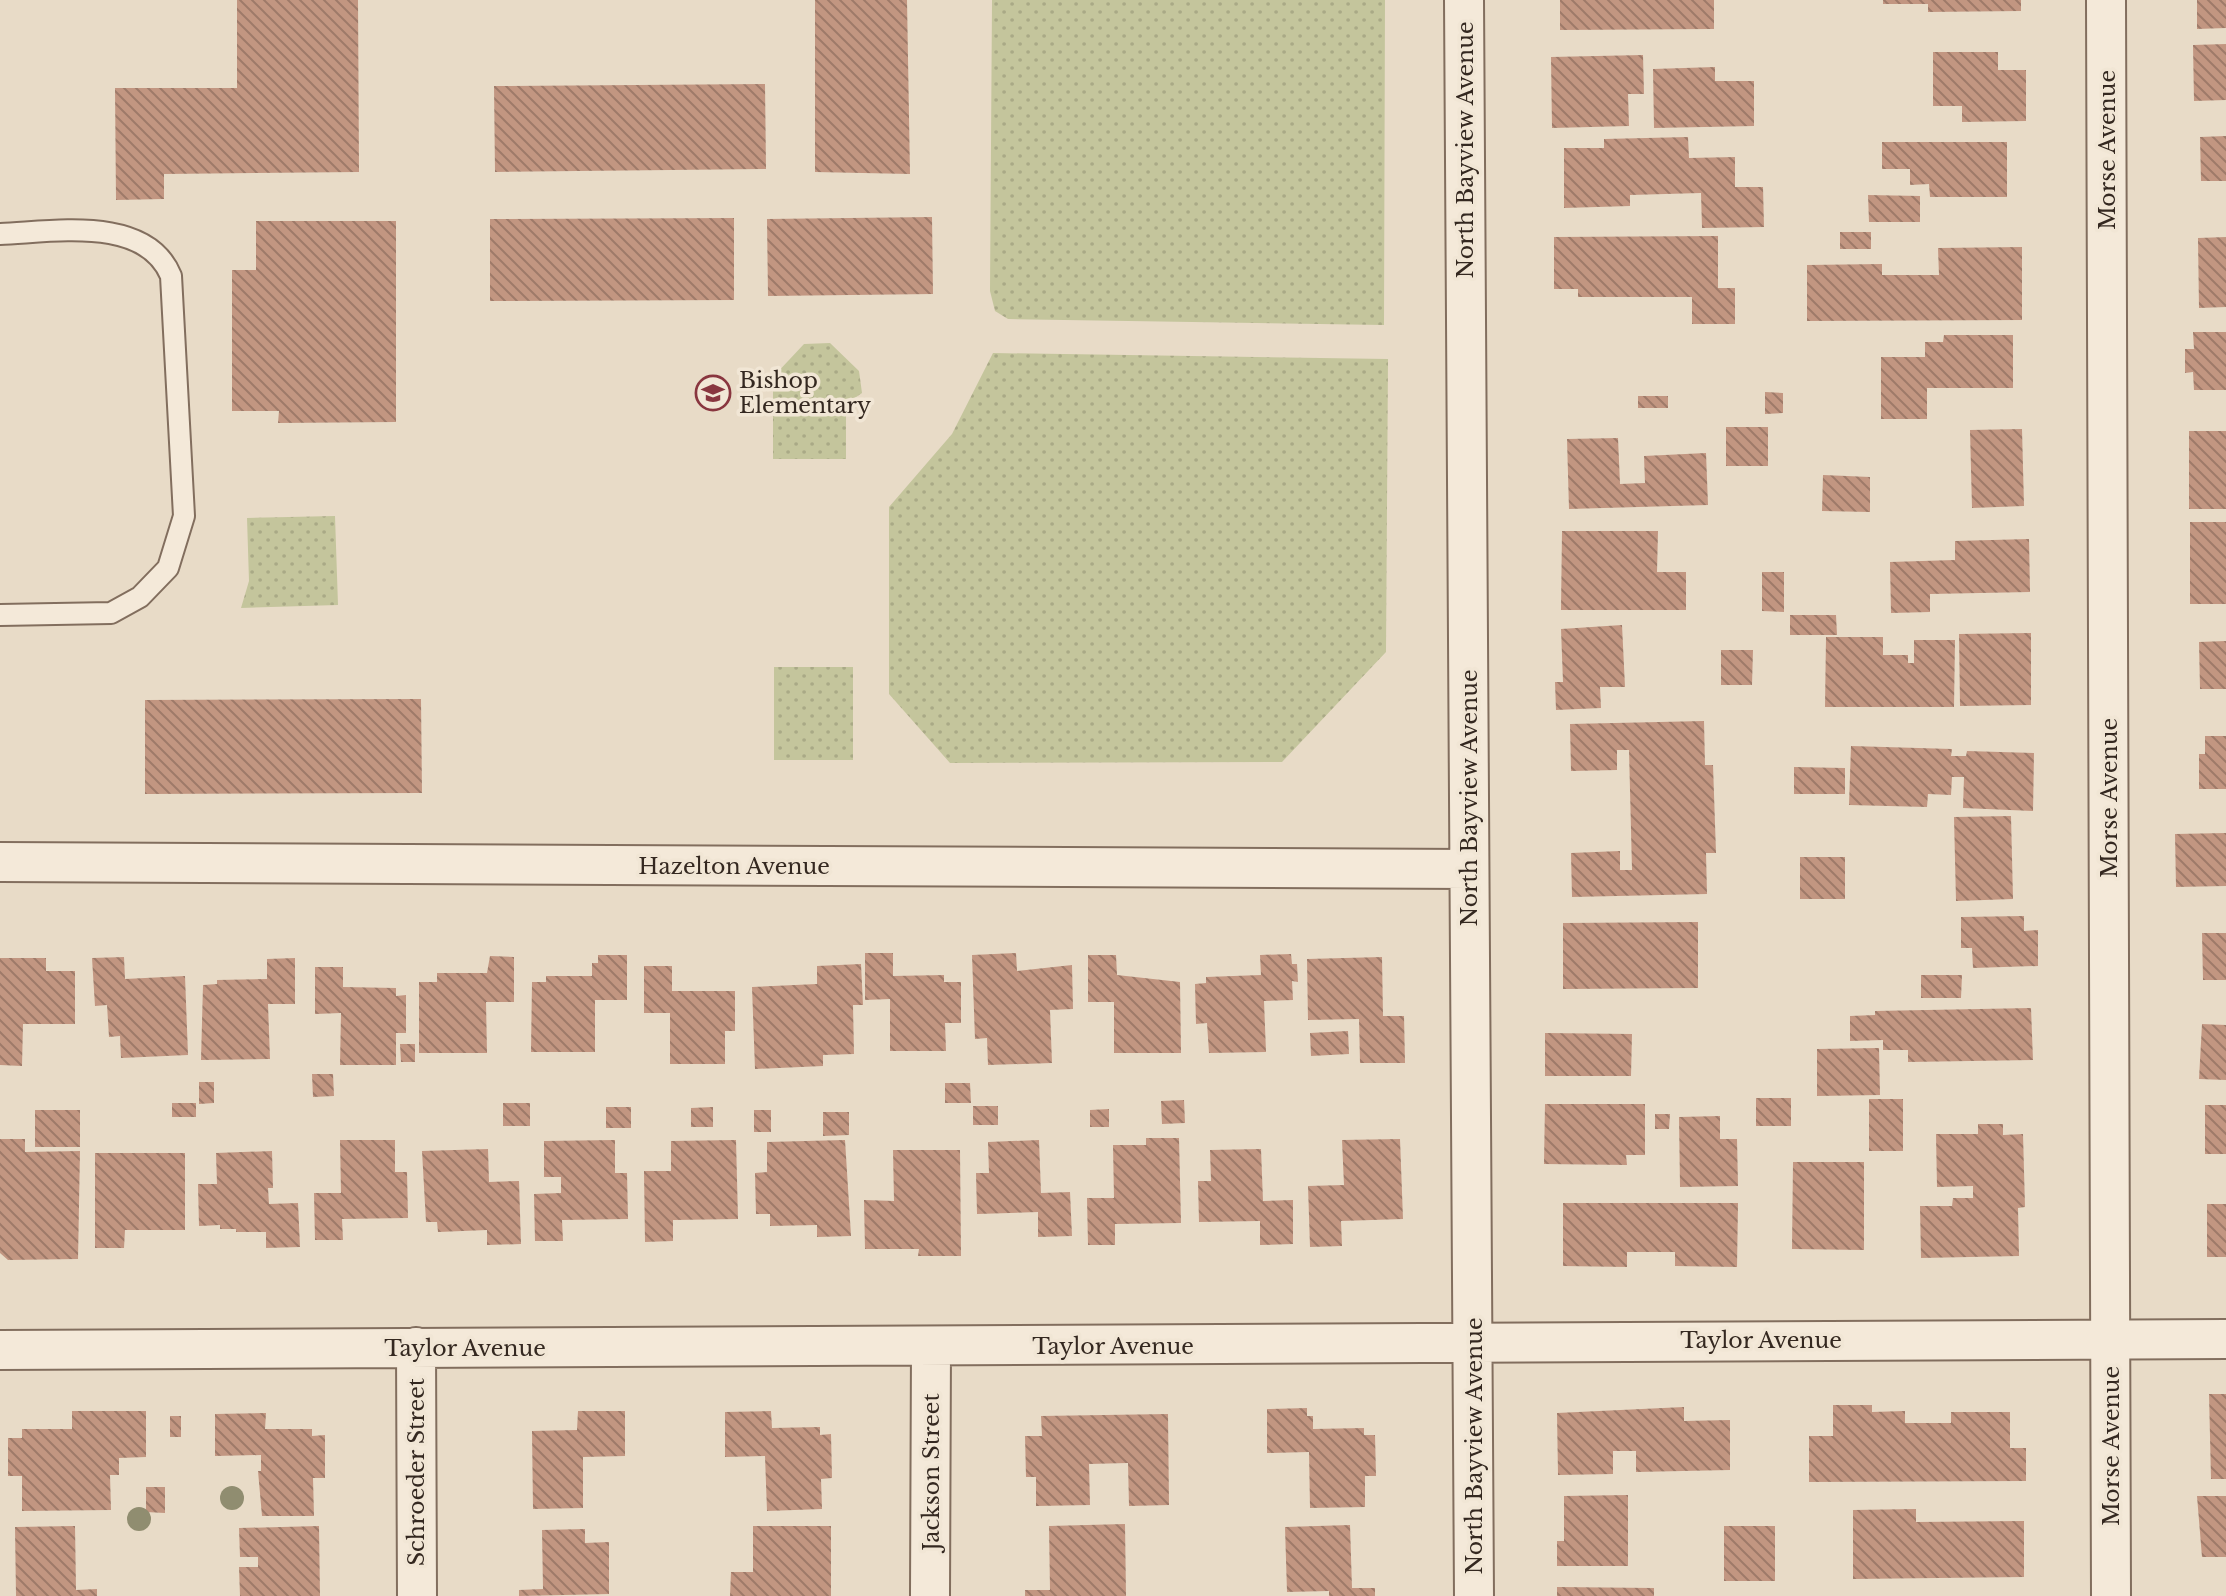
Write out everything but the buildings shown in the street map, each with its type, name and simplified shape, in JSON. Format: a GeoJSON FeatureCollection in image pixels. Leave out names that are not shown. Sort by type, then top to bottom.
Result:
{"type":"FeatureCollection","features":[{"type":"Feature","properties":{"kind":"street","name":"North Bayview Avenue"},"geometry":{"type":"LineString","coordinates":[[1464,0],[1475,1342],[1474,1596]]}},
{"type":"Feature","properties":{"kind":"street","name":"Morse Avenue"},"geometry":{"type":"LineString","coordinates":[[2106,0],[2111,1596]]}},
{"type":"Feature","properties":{"kind":"street","name":"Hazelton Avenue"},"geometry":{"type":"LineString","coordinates":[[0,862],[1469,869]]}},
{"type":"Feature","properties":{"kind":"street","name":"Taylor Avenue"},"geometry":{"type":"LineString","coordinates":[[0,1350],[2226,1339]]}},
{"type":"Feature","properties":{"kind":"street","name":"Schroeder Street"},"geometry":{"type":"LineString","coordinates":[[416,1347],[417,1596]]}},
{"type":"Feature","properties":{"kind":"street","name":"Jackson Street"},"geometry":{"type":"LineString","coordinates":[[930,1596],[931,1347]]}},
{"type":"Feature","properties":{"kind":"lane"},"geometry":{"type":"LineString","coordinates":[[0,234],[76,232],[127,235],[163,256],[171,276],[184,516],[168,568],[140,597],[111,613],[0,615]]}},
{"type":"Feature","properties":{"kind":"green space"},"geometry":{"type":"Polygon","coordinates":[[[992,0],[1385,0],[1384,325],[1008,319],[995,311],[990,291],[992,0]]]}},
{"type":"Feature","properties":{"kind":"green space"},"geometry":{"type":"Polygon","coordinates":[[[830,343],[859,371],[862,393],[846,404],[846,459],[773,459],[773,377],[804,344],[830,343]]]}},
{"type":"Feature","properties":{"kind":"green space"},"geometry":{"type":"Polygon","coordinates":[[[993,353],[1388,359],[1386,652],[1282,762],[950,763],[889,694],[889,507],[952,434],[993,353]]]}},
{"type":"Feature","properties":{"kind":"green space"},"geometry":{"type":"Polygon","coordinates":[[[335,516],[338,605],[241,608],[249,581],[247,518],[335,516]]]}},
{"type":"Feature","properties":{"kind":"green space"},"geometry":{"type":"Polygon","coordinates":[[[774,667],[853,667],[853,760],[774,760],[774,667]]]}},
{"type":"Feature","properties":{"kind":"place","name":"Bishop Elementary"},"geometry":{"type":"Point","coordinates":[713,393]}}]}
